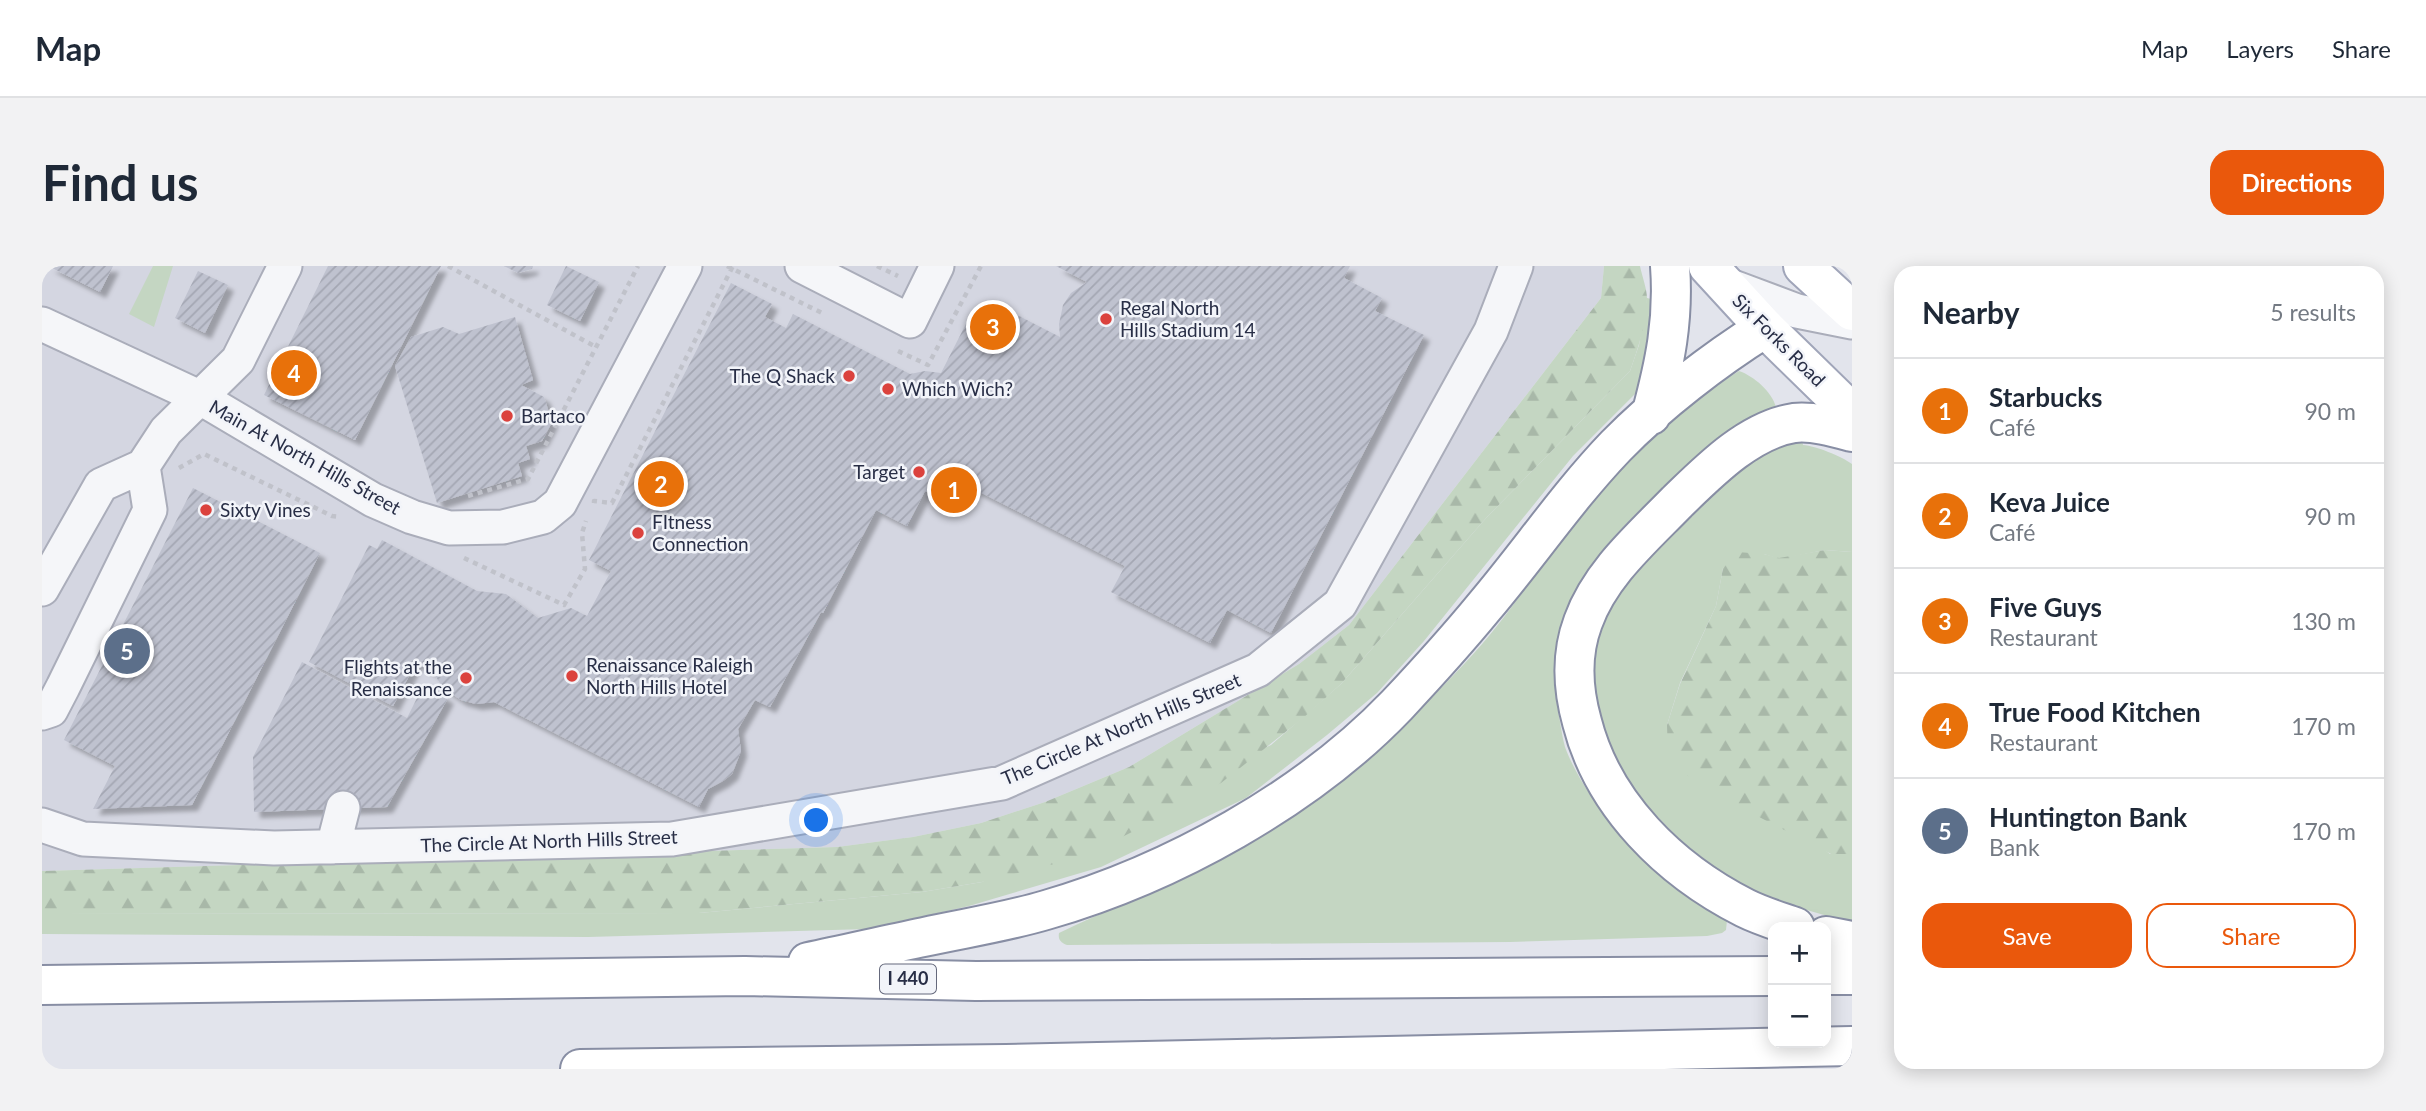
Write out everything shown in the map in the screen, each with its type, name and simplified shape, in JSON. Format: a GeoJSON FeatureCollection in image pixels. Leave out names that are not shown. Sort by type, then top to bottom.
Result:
{"type":"FeatureCollection","features":[{"type":"Feature","properties":{"kind":"main road"},"geometry":{"type":"LineString","coordinates":[[1651,415],[1671,327],[1670,266]]}},
{"type":"Feature","properties":{"kind":"main road"},"geometry":{"type":"LineString","coordinates":[[1803,266],[1847,301]]}},
{"type":"Feature","properties":{"kind":"main road","name":"Six Forks Road"},"geometry":{"type":"LineString","coordinates":[[1716,275],[1781,319],[1852,412]]}},
{"type":"Feature","properties":{"kind":"main road"},"geometry":{"type":"LineString","coordinates":[[745,976],[997,923],[1105,892],[1162,868],[1275,804],[1333,761],[1395,708],[1485,607],[1581,485],[1618,444],[1730,351],[1781,319]]}},
{"type":"Feature","properties":{"kind":"main road"},"geometry":{"type":"LineString","coordinates":[[1782,922],[1746,908],[1691,874],[1640,828],[1615,799],[1596,763],[1581,721],[1575,689],[1577,648],[1582,624],[1591,602],[1610,573],[1645,535],[1713,470],[1753,439],[1775,428],[1797,423],[1852,432]]}},
{"type":"Feature","properties":{"kind":"main road"},"geometry":{"type":"LineString","coordinates":[[1831,937],[1852,942]]}},
{"type":"Feature","properties":{"kind":"main road"},"geometry":{"type":"LineString","coordinates":[[1831,975],[1852,975]]}},
{"type":"Feature","properties":{"kind":"main road","name":"I 440"},"geometry":{"type":"LineString","coordinates":[[42,985],[745,976],[990,981],[1768,976]]}},
{"type":"Feature","properties":{"kind":"main road"},"geometry":{"type":"LineString","coordinates":[[580,1069],[1852,1046]]}},
{"type":"Feature","properties":{"kind":"main road"},"geometry":{"type":"LineString","coordinates":[[1737,1047],[1830,1069]]}},
{"type":"Feature","properties":{"kind":"street"},"geometry":{"type":"LineString","coordinates":[[42,589],[101,485],[143,466],[166,431],[238,360],[285,266]]}},
{"type":"Feature","properties":{"kind":"street","name":"Main At North Hills Street"},"geometry":{"type":"LineString","coordinates":[[42,324],[199,397],[373,500],[412,517],[449,528],[515,525],[543,516],[561,503],[685,266]]}},
{"type":"Feature","properties":{"kind":"street"},"geometry":{"type":"LineString","coordinates":[[802,266],[910,321],[937,266]]}},
{"type":"Feature","properties":{"kind":"street","name":"The Circle At North Hills Street"},"geometry":{"type":"LineString","coordinates":[[42,825],[83,839],[274,848],[672,839],[1002,783],[1258,670],[1340,604],[1492,331],[1516,266]]}},
{"type":"Feature","properties":{"kind":"street"},"geometry":{"type":"LineString","coordinates":[[1781,319],[1847,301]]}},
{"type":"Feature","properties":{"kind":"street"},"geometry":{"type":"LineString","coordinates":[[42,713],[51,710],[150,510],[143,466]]}},
{"type":"Feature","properties":{"kind":"street"},"geometry":{"type":"LineString","coordinates":[[333,847],[342,808]]}},
{"type":"Feature","properties":{"kind":"path"},"geometry":{"type":"LineString","coordinates":[[448,266],[596,347]]}},
{"type":"Feature","properties":{"kind":"path"},"geometry":{"type":"LineString","coordinates":[[461,498],[528,479],[638,266]]}},
{"type":"Feature","properties":{"kind":"path"},"geometry":{"type":"LineString","coordinates":[[877,266],[901,278],[906,266]]}},
{"type":"Feature","properties":{"kind":"path"},"geometry":{"type":"LineString","coordinates":[[453,553],[564,605],[585,569],[582,533],[594,501],[612,503],[731,267]]}},
{"type":"Feature","properties":{"kind":"path"},"geometry":{"type":"LineString","coordinates":[[176,470],[204,454],[332,516],[345,518]]}},
{"type":"Feature","properties":{"kind":"shaded area"},"geometry":{"type":"Polygon","coordinates":[[[42,266],[1604,266],[1601,298],[1349,625],[1299,664],[1129,767],[1045,802],[981,823],[913,837],[837,847],[42,871],[42,266]]]}},
{"type":"Feature","properties":{"kind":"green space"},"geometry":{"type":"Polygon","coordinates":[[[153,266],[173,266],[154,327],[129,314],[153,266]]]}},
{"type":"Feature","properties":{"kind":"green space"},"geometry":{"type":"Polygon","coordinates":[[[1604,266],[1640,266],[1644,282],[1647,299],[1645,318],[1630,371],[1487,517],[1341,684],[1302,719],[1221,783],[1166,815],[1082,857],[982,882],[922,892],[699,913],[42,914],[42,871],[837,847],[913,837],[981,823],[1045,802],[1129,767],[1299,664],[1349,625],[1601,298],[1604,266]]]}},
{"type":"Feature","properties":{"kind":"green space"},"geometry":{"type":"Polygon","coordinates":[[[1647,298],[1660,301],[1638,391],[1573,456],[1424,641],[1377,693],[1246,798],[1101,867],[969,906],[868,929],[588,937],[42,934],[42,914],[699,913],[922,892],[982,882],[1271,745],[1341,684],[1487,517],[1630,371],[1639,345],[1647,298]]]}},
{"type":"Feature","properties":{"kind":"green space"},"geometry":{"type":"Polygon","coordinates":[[[1739,371],[1762,385],[1776,407],[1738,425],[1634,515],[1604,548],[1580,584],[1563,623],[1555,667],[1564,743],[1586,788],[1621,832],[1727,920],[1726,930],[1707,936],[1510,942],[1067,945],[1060,940],[1059,933],[1183,879],[1238,851],[1274,829],[1342,779],[1405,723],[1477,650],[1593,500],[1638,452],[1687,408],[1739,371]]]}},
{"type":"Feature","properties":{"kind":"green space"},"geometry":{"type":"Polygon","coordinates":[[[1801,435],[1803,445],[1828,452],[1852,464],[1852,552],[1825,550],[1779,559],[1764,554],[1723,568],[1716,606],[1680,683],[1667,725],[1830,854],[1852,854],[1852,923],[1772,900],[1730,879],[1687,847],[1648,807],[1615,763],[1590,688],[1590,655],[1612,594],[1754,449],[1801,435]]]}},
{"type":"Feature","properties":{"kind":"green space"},"geometry":{"type":"Polygon","coordinates":[[[1825,550],[1852,552],[1852,854],[1831,854],[1697,785],[1668,756],[1667,725],[1680,684],[1716,606],[1723,568],[1737,552],[1779,558],[1825,550]]]}},
{"type":"Feature","properties":{"kind":"building"},"geometry":{"type":"Polygon","coordinates":[[[48,266],[113,266],[100,292],[48,266]]]}},
{"type":"Feature","properties":{"kind":"building"},"geometry":{"type":"Polygon","coordinates":[[[328,266],[441,266],[355,440],[264,395],[328,266]]]}},
{"type":"Feature","properties":{"kind":"building"},"geometry":{"type":"Polygon","coordinates":[[[504,266],[533,266],[532,269],[518,273],[504,266]]]}},
{"type":"Feature","properties":{"kind":"building"},"geometry":{"type":"Polygon","coordinates":[[[566,266],[599,282],[580,321],[547,305],[566,266]]]}},
{"type":"Feature","properties":{"kind":"building"},"geometry":{"type":"Polygon","coordinates":[[[1056,266],[1350,266],[1344,278],[1382,298],[1375,311],[1424,335],[1271,633],[1227,610],[1210,643],[1111,592],[1125,566],[964,484],[953,505],[925,491],[907,526],[876,510],[823,613],[821,612],[770,707],[755,700],[738,729],[741,751],[732,774],[708,789],[699,807],[494,702],[476,704],[461,700],[443,688],[433,672],[416,663],[393,706],[309,662],[369,545],[377,549],[382,540],[477,591],[506,594],[538,618],[571,608],[587,616],[611,571],[589,560],[731,283],[772,304],[765,317],[786,328],[793,314],[910,374],[925,371],[941,373],[974,308],[992,302],[1060,337],[1059,324],[1063,305],[1071,293],[1087,282],[1056,266]]]}},
{"type":"Feature","properties":{"kind":"building"},"geometry":{"type":"Polygon","coordinates":[[[198,271],[228,285],[205,333],[175,318],[198,271]]]}},
{"type":"Feature","properties":{"kind":"building"},"geometry":{"type":"Polygon","coordinates":[[[515,317],[533,380],[521,385],[544,397],[552,422],[542,441],[526,446],[530,459],[518,463],[522,476],[437,503],[395,366],[411,337],[443,327],[459,334],[515,317]]]}},
{"type":"Feature","properties":{"kind":"building"},"geometry":{"type":"Polygon","coordinates":[[[193,488],[320,553],[192,805],[93,809],[115,766],[64,740],[193,488]]]}},
{"type":"Feature","properties":{"kind":"building"},"geometry":{"type":"Polygon","coordinates":[[[302,662],[407,718],[424,684],[448,698],[387,807],[254,812],[253,757],[302,662]]]}},
{"type":"Feature","properties":{"kind":"place","name":"Regal North Hills Stadium 14"},"geometry":{"type":"Point","coordinates":[1106,319]}},
{"type":"Feature","properties":{"kind":"place","name":"Five Guys"},"geometry":{"type":"Point","coordinates":[993,327]}},
{"type":"Feature","properties":{"kind":"place","name":"True Food Kitchen"},"geometry":{"type":"Point","coordinates":[294,373]}},
{"type":"Feature","properties":{"kind":"place","name":"The Q Shack"},"geometry":{"type":"Point","coordinates":[849,376]}},
{"type":"Feature","properties":{"kind":"place","name":"Which Wich?"},"geometry":{"type":"Point","coordinates":[888,389]}},
{"type":"Feature","properties":{"kind":"place","name":"Bartaco"},"geometry":{"type":"Point","coordinates":[507,416]}},
{"type":"Feature","properties":{"kind":"place","name":"Target"},"geometry":{"type":"Point","coordinates":[919,472]}},
{"type":"Feature","properties":{"kind":"place","name":"Keva Juice"},"geometry":{"type":"Point","coordinates":[661,484]}},
{"type":"Feature","properties":{"kind":"place","name":"Starbucks"},"geometry":{"type":"Point","coordinates":[954,490]}},
{"type":"Feature","properties":{"kind":"place","name":"Sixty Vines"},"geometry":{"type":"Point","coordinates":[206,510]}},
{"type":"Feature","properties":{"kind":"place","name":"FItness Connection"},"geometry":{"type":"Point","coordinates":[638,533]}},
{"type":"Feature","properties":{"kind":"place","name":"Huntington Bank"},"geometry":{"type":"Point","coordinates":[127,651]}},
{"type":"Feature","properties":{"kind":"place","name":"Renaissance Raleigh North Hills Hotel"},"geometry":{"type":"Point","coordinates":[572,676]}},
{"type":"Feature","properties":{"kind":"place","name":"Flights at the Renaissance"},"geometry":{"type":"Point","coordinates":[466,678]}}]}
